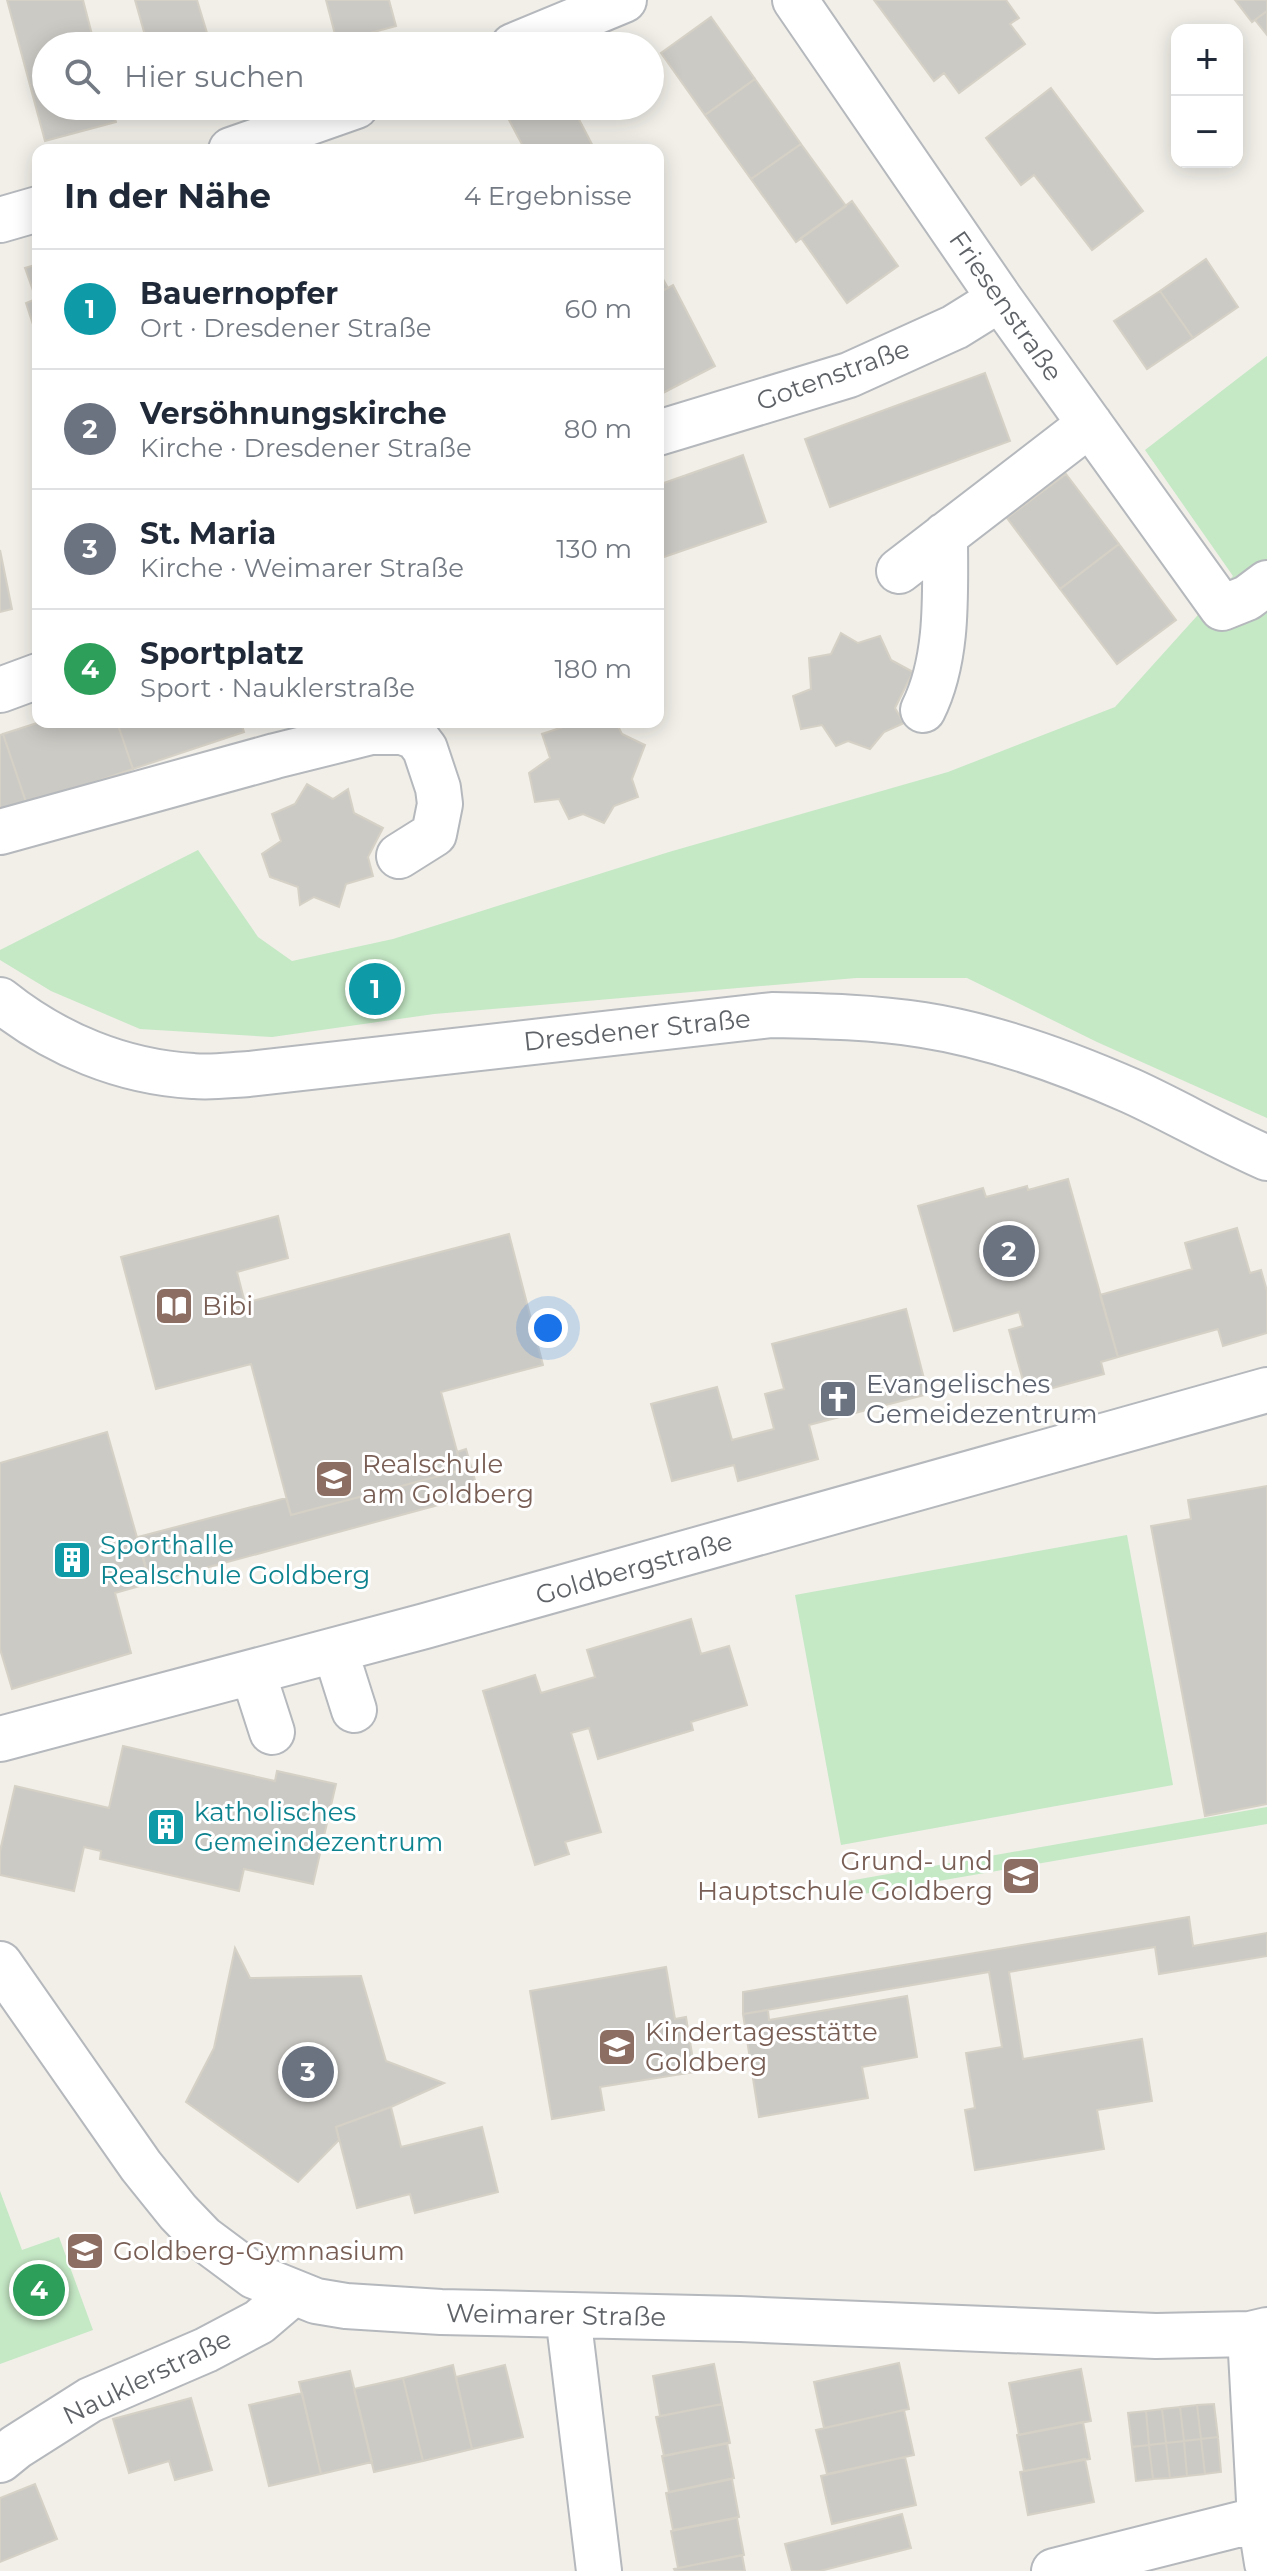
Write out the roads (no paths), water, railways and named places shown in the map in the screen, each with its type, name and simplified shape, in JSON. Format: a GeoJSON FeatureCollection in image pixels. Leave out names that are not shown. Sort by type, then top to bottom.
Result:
{"type":"FeatureCollection","features":[{"type":"Feature","properties":{"kind":"street"},"geometry":{"type":"LineString","coordinates":[[547,32],[624,0]]}},
{"type":"Feature","properties":{"kind":"street","name":"Friesenstraße"},"geometry":{"type":"LineString","coordinates":[[795,0],[1000,299],[1222,608],[1247,598],[1267,583]]}},
{"type":"Feature","properties":{"kind":"street"},"geometry":{"type":"LineString","coordinates":[[248,144],[316,120]]}},
{"type":"Feature","properties":{"kind":"street"},"geometry":{"type":"LineString","coordinates":[[0,220],[32,211]]}},
{"type":"Feature","properties":{"kind":"street","name":"Gotenstraße"},"geometry":{"type":"LineString","coordinates":[[664,431],[849,375],[955,327],[1000,299]]}},
{"type":"Feature","properties":{"kind":"street"},"geometry":{"type":"LineString","coordinates":[[899,571],[1090,424]]}},
{"type":"Feature","properties":{"kind":"street"},"geometry":{"type":"LineString","coordinates":[[923,710],[930,697],[940,652],[945,535]]}},
{"type":"Feature","properties":{"kind":"street"},"geometry":{"type":"LineString","coordinates":[[0,690],[32,678]]}},
{"type":"Feature","properties":{"kind":"street"},"geometry":{"type":"LineString","coordinates":[[0,832],[371,732],[402,732],[416,737],[425,749],[440,804],[434,834],[399,856]]}},
{"type":"Feature","properties":{"kind":"street","name":"Dresdener Straße"},"geometry":{"type":"LineString","coordinates":[[0,1000],[70,1046],[139,1069],[194,1077],[264,1073],[772,1015],[849,1016],[925,1025],[989,1039],[1062,1062],[1132,1092],[1267,1158]]}},
{"type":"Feature","properties":{"kind":"street","name":"Goldbergstraße"},"geometry":{"type":"LineString","coordinates":[[0,1739],[253,1673],[1267,1390]]}},
{"type":"Feature","properties":{"kind":"street"},"geometry":{"type":"LineString","coordinates":[[335,1650],[354,1710]]}},
{"type":"Feature","properties":{"kind":"street"},"geometry":{"type":"LineString","coordinates":[[253,1673],[272,1732]]}},
{"type":"Feature","properties":{"kind":"street","name":"Weimarer Straße"},"geometry":{"type":"LineString","coordinates":[[0,1964],[141,2166],[178,2212],[203,2238],[254,2276],[316,2301],[441,2312],[740,2319],[1156,2336],[1258,2332]]}},
{"type":"Feature","properties":{"kind":"street","name":"Nauklerstraße"},"geometry":{"type":"LineString","coordinates":[[0,2460],[90,2400],[206,2350],[259,2322],[293,2293]]}},
{"type":"Feature","properties":{"kind":"street"},"geometry":{"type":"LineString","coordinates":[[568,2315],[599,2571]]}},
{"type":"Feature","properties":{"kind":"street"},"geometry":{"type":"LineString","coordinates":[[1258,2332],[1260,2519],[1267,2563]]}},
{"type":"Feature","properties":{"kind":"street"},"geometry":{"type":"LineString","coordinates":[[1054,2571],[1260,2519]]}},
{"type":"Feature","properties":{"kind":"place","name":"Bauernopfer"},"geometry":{"type":"Point","coordinates":[375,989]}},
{"type":"Feature","properties":{"kind":"place","name":"Versöhnungskirche"},"geometry":{"type":"Point","coordinates":[1009,1251]}},
{"type":"Feature","properties":{"kind":"place","name":"Bibi"},"geometry":{"type":"Point","coordinates":[174,1306]}},
{"type":"Feature","properties":{"kind":"place","name":"Evangelisches Gemeidezentrum"},"geometry":{"type":"Point","coordinates":[838,1399]}},
{"type":"Feature","properties":{"kind":"place","name":"Realschule am Goldberg"},"geometry":{"type":"Point","coordinates":[334,1479]}},
{"type":"Feature","properties":{"kind":"place","name":"Sporthalle Realschule Goldberg"},"geometry":{"type":"Point","coordinates":[72,1560]}},
{"type":"Feature","properties":{"kind":"place","name":"katholisches Gemeindezentrum"},"geometry":{"type":"Point","coordinates":[166,1827]}},
{"type":"Feature","properties":{"kind":"place","name":"Grund- und Hauptschule Goldberg"},"geometry":{"type":"Point","coordinates":[1021,1876]}},
{"type":"Feature","properties":{"kind":"place","name":"Kindertagesstätte Goldberg"},"geometry":{"type":"Point","coordinates":[617,2047]}},
{"type":"Feature","properties":{"kind":"place","name":"St. Maria"},"geometry":{"type":"Point","coordinates":[308,2072]}},
{"type":"Feature","properties":{"kind":"place","name":"Goldberg-Gymnasium"},"geometry":{"type":"Point","coordinates":[85,2251]}},
{"type":"Feature","properties":{"kind":"place","name":"Sportplatz"},"geometry":{"type":"Point","coordinates":[39,2290]}}]}
